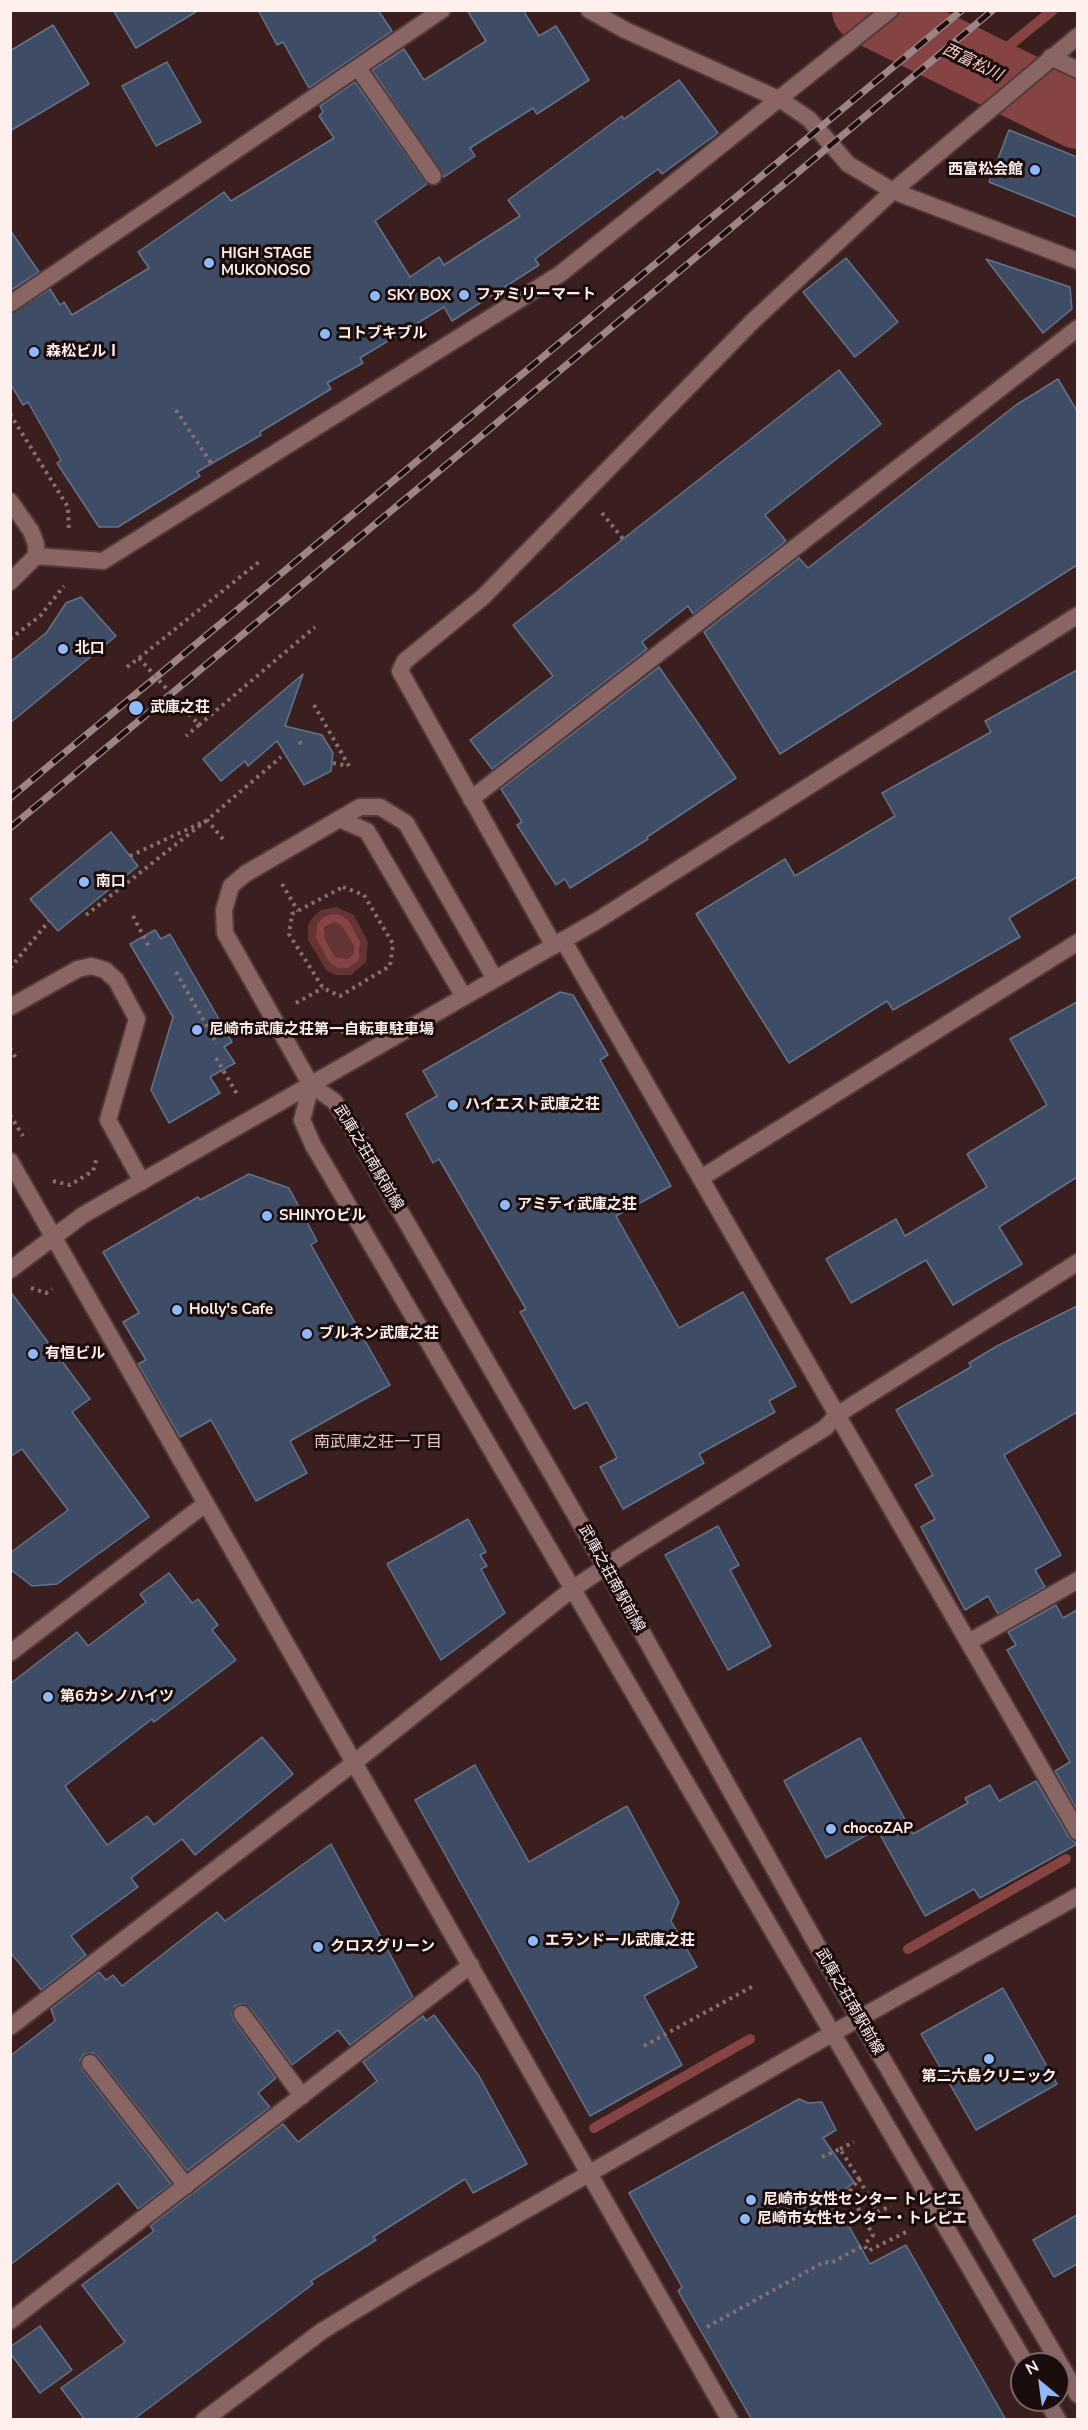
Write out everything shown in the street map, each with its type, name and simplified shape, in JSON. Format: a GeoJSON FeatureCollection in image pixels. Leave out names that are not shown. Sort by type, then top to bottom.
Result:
{"type":"FeatureCollection","features":[{"type":"Feature","properties":{"kind":"street"},"geometry":{"type":"LineString","coordinates":[[10,304],[442,10]]}},
{"type":"Feature","properties":{"kind":"street"},"geometry":{"type":"LineString","coordinates":[[589,10],[625,30],[781,100],[809,119],[848,164],[893,191],[1077,261]]}},
{"type":"Feature","properties":{"kind":"street"},"geometry":{"type":"LineString","coordinates":[[36,556],[103,561],[560,274],[781,100],[890,10]]}},
{"type":"Feature","properties":{"kind":"street"},"geometry":{"type":"LineString","coordinates":[[1077,36],[893,191],[754,320],[483,597],[405,661],[400,671],[471,799],[701,1178],[1077,1832]]}},
{"type":"Feature","properties":{"kind":"street"},"geometry":{"type":"LineString","coordinates":[[1052,57],[1077,70]]}},
{"type":"Feature","properties":{"kind":"street"},"geometry":{"type":"LineString","coordinates":[[358,68],[433,176]]}},
{"type":"Feature","properties":{"kind":"street"},"geometry":{"type":"LineString","coordinates":[[471,799],[1077,327]]}},
{"type":"Feature","properties":{"kind":"street"},"geometry":{"type":"LineString","coordinates":[[10,501],[31,531],[36,544],[36,556],[10,582]]}},
{"type":"Feature","properties":{"kind":"street"},"geometry":{"type":"LineString","coordinates":[[10,1270],[83,1215],[559,943],[1077,615]]}},
{"type":"Feature","properties":{"kind":"street"},"geometry":{"type":"LineString","coordinates":[[310,1085],[225,933],[224,910],[231,886],[245,874],[339,819],[360,807],[380,807],[406,823],[495,979]]}},
{"type":"Feature","properties":{"kind":"street"},"geometry":{"type":"LineString","coordinates":[[339,819],[367,831],[464,997]]}},
{"type":"Feature","properties":{"kind":"street"},"geometry":{"type":"LineString","coordinates":[[701,1178],[1077,942]]}},
{"type":"Feature","properties":{"kind":"street"},"geometry":{"type":"LineString","coordinates":[[10,1007],[78,969],[91,966],[105,970],[116,980],[137,1019],[108,1120],[142,1182]]}},
{"type":"Feature","properties":{"kind":"street","name":"武庫之荘南駅前線"},"geometry":{"type":"LineString","coordinates":[[1019,2352],[571,1590],[313,1145],[302,1120],[310,1085],[334,1101],[351,1126],[606,1568],[859,2019],[1077,2395]]}},
{"type":"Feature","properties":{"kind":"street"},"geometry":{"type":"LineString","coordinates":[[10,1161],[204,1505],[356,1762],[730,2420]]}},
{"type":"Feature","properties":{"kind":"street"},"geometry":{"type":"LineString","coordinates":[[10,2027],[356,1762],[571,1590],[825,1428],[837,1414],[1077,1262]]}},
{"type":"Feature","properties":{"kind":"street"},"geometry":{"type":"LineString","coordinates":[[10,1653],[204,1505]]}},
{"type":"Feature","properties":{"kind":"street"},"geometry":{"type":"LineString","coordinates":[[969,1642],[1077,1580]]}},
{"type":"Feature","properties":{"kind":"street"},"geometry":{"type":"LineString","coordinates":[[204,2420],[322,2331],[425,2268],[833,2033],[1077,1896]]}},
{"type":"Feature","properties":{"kind":"street"},"geometry":{"type":"LineString","coordinates":[[10,2321],[471,1965]]}},
{"type":"Feature","properties":{"kind":"street"},"geometry":{"type":"LineString","coordinates":[[242,2014],[302,2096]]}},
{"type":"Feature","properties":{"kind":"street"},"geometry":{"type":"LineString","coordinates":[[90,2063],[186,2186]]}},
{"type":"Feature","properties":{"kind":"path"},"geometry":{"type":"LineString","coordinates":[[176,410],[225,484]]}},
{"type":"Feature","properties":{"kind":"path"},"geometry":{"type":"LineString","coordinates":[[10,414],[68,507],[69,535]]}},
{"type":"Feature","properties":{"kind":"path"},"geometry":{"type":"LineString","coordinates":[[599,510],[623,538]]}},
{"type":"Feature","properties":{"kind":"path"},"geometry":{"type":"LineString","coordinates":[[127,667],[260,561]]}},
{"type":"Feature","properties":{"kind":"path"},"geometry":{"type":"LineString","coordinates":[[10,639],[40,616],[67,583]]}},
{"type":"Feature","properties":{"kind":"path"},"geometry":{"type":"LineString","coordinates":[[186,736],[315,627]]}},
{"type":"Feature","properties":{"kind":"path"},"geometry":{"type":"LineString","coordinates":[[140,658],[199,725]]}},
{"type":"Feature","properties":{"kind":"path"},"geometry":{"type":"LineString","coordinates":[[314,705],[349,766],[333,763]]}},
{"type":"Feature","properties":{"kind":"path"},"geometry":{"type":"LineString","coordinates":[[299,742],[305,746]]}},
{"type":"Feature","properties":{"kind":"path"},"geometry":{"type":"LineString","coordinates":[[86,915],[207,820],[281,757]]}},
{"type":"Feature","properties":{"kind":"path"},"geometry":{"type":"LineString","coordinates":[[207,820],[223,839]]}},
{"type":"Feature","properties":{"kind":"path"},"geometry":{"type":"LineString","coordinates":[[130,856],[207,820]]}},
{"type":"Feature","properties":{"kind":"path"},"geometry":{"type":"LineString","coordinates":[[343,887],[364,895],[393,944],[390,966],[340,996],[323,988],[290,934],[292,914],[343,887]]}},
{"type":"Feature","properties":{"kind":"path"},"geometry":{"type":"LineString","coordinates":[[133,916],[149,947]]}},
{"type":"Feature","properties":{"kind":"path"},"geometry":{"type":"LineString","coordinates":[[10,968],[50,921]]}},
{"type":"Feature","properties":{"kind":"path"},"geometry":{"type":"LineString","coordinates":[[176,972],[217,1044]]}},
{"type":"Feature","properties":{"kind":"path"},"geometry":{"type":"LineString","coordinates":[[10,1048],[17,1060]]}},
{"type":"Feature","properties":{"kind":"path"},"geometry":{"type":"LineString","coordinates":[[216,1058],[237,1094]]}},
{"type":"Feature","properties":{"kind":"path"},"geometry":{"type":"LineString","coordinates":[[10,1115],[26,1143]]}},
{"type":"Feature","properties":{"kind":"path"},"geometry":{"type":"LineString","coordinates":[[48,1179],[70,1185],[93,1171],[98,1154]]}},
{"type":"Feature","properties":{"kind":"path"},"geometry":{"type":"LineString","coordinates":[[31,1288],[46,1293],[52,1289]]}},
{"type":"Feature","properties":{"kind":"path"},"geometry":{"type":"LineString","coordinates":[[644,2046],[755,1985]]}},
{"type":"Feature","properties":{"kind":"path"},"geometry":{"type":"LineString","coordinates":[[822,2157],[854,2142]]}},
{"type":"Feature","properties":{"kind":"path"},"geometry":{"type":"LineString","coordinates":[[840,2149],[877,2212],[891,2206]]}},
{"type":"Feature","properties":{"kind":"path"},"geometry":{"type":"LineString","coordinates":[[684,2340],[824,2262],[831,2263],[864,2245],[873,2235],[849,2192],[859,2179]]}},
{"type":"Feature","properties":{"kind":"path"},"geometry":{"type":"LineString","coordinates":[[864,2245],[868,2251],[906,2232]]}},
{"type":"Feature","properties":{"kind":"shaded area"},"geometry":{"type":"Polygon","coordinates":[[[336,907],[354,915],[368,942],[366,962],[351,975],[336,975],[326,970],[308,940],[308,925],[321,910],[336,907]],[[341,915],[317,924],[338,968],[361,951],[349,921],[341,915]]]}},
{"type":"Feature","properties":{"kind":"shaded area"},"geometry":{"type":"Polygon","coordinates":[[[333,914],[341,915],[349,921],[360,942],[359,960],[348,968],[338,968],[330,963],[316,938],[317,924],[324,917],[333,914]],[[334,922],[324,928],[325,939],[335,957],[348,959],[353,954],[354,946],[342,926],[334,922]]]}},
{"type":"Feature","properties":{"kind":"shaded area"},"geometry":{"type":"Polygon","coordinates":[[[334,922],[342,926],[354,946],[353,954],[348,959],[335,957],[325,939],[323,930],[334,922]]]}},
{"type":"Feature","properties":{"kind":"building"},"geometry":{"type":"Polygon","coordinates":[[[113,10],[199,10],[136,48],[113,10]]]}},
{"type":"Feature","properties":{"kind":"building"},"geometry":{"type":"Polygon","coordinates":[[[258,10],[378,10],[392,31],[309,88],[283,42],[277,45],[258,10]]]}},
{"type":"Feature","properties":{"kind":"building"},"geometry":{"type":"Polygon","coordinates":[[[467,10],[523,10],[539,36],[556,26],[589,80],[537,114],[533,108],[470,148],[475,156],[444,177],[372,70],[404,49],[424,80],[486,41],[467,10]]]}},
{"type":"Feature","properties":{"kind":"building"},"geometry":{"type":"Polygon","coordinates":[[[53,25],[89,84],[10,131],[10,51],[53,25]]]}},
{"type":"Feature","properties":{"kind":"building"},"geometry":{"type":"Polygon","coordinates":[[[167,62],[201,122],[156,146],[122,86],[167,62]]]}},
{"type":"Feature","properties":{"kind":"building"},"geometry":{"type":"Polygon","coordinates":[[[679,80],[718,133],[662,174],[658,169],[535,259],[539,265],[452,321],[444,307],[360,358],[363,363],[327,383],[331,389],[260,432],[261,435],[197,472],[200,476],[118,527],[99,527],[57,463],[61,460],[28,402],[23,405],[10,383],[10,314],[50,289],[60,305],[64,302],[72,315],[149,268],[138,252],[224,192],[231,201],[334,138],[319,116],[323,112],[320,106],[355,82],[427,184],[375,221],[410,277],[439,257],[444,265],[520,216],[508,200],[622,116],[624,119],[679,80]]]}},
{"type":"Feature","properties":{"kind":"building","name":"西富松会館"},"geometry":{"type":"Polygon","coordinates":[[[1009,130],[1077,157],[1077,217],[989,182],[1009,130]]]}},
{"type":"Feature","properties":{"kind":"building"},"geometry":{"type":"Polygon","coordinates":[[[10,230],[39,272],[10,291],[10,230]]]}},
{"type":"Feature","properties":{"kind":"building"},"geometry":{"type":"Polygon","coordinates":[[[846,258],[898,322],[855,357],[803,292],[846,258]]]}},
{"type":"Feature","properties":{"kind":"building"},"geometry":{"type":"Polygon","coordinates":[[[986,259],[1070,287],[1072,309],[1043,333],[986,259]]]}},
{"type":"Feature","properties":{"kind":"building"},"geometry":{"type":"Polygon","coordinates":[[[839,370],[881,424],[765,515],[786,541],[693,614],[688,606],[642,642],[647,649],[492,769],[470,740],[553,676],[513,625],[839,370]]]}},
{"type":"Feature","properties":{"kind":"building"},"geometry":{"type":"Polygon","coordinates":[[[1058,379],[1077,411],[1077,565],[780,754],[704,632],[799,558],[808,568],[1016,405],[1058,379]]]}},
{"type":"Feature","properties":{"kind":"building","name":"北口"},"geometry":{"type":"Polygon","coordinates":[[[81,597],[116,636],[10,723],[10,662],[47,632],[66,603],[81,597]]]}},
{"type":"Feature","properties":{"kind":"building"},"geometry":{"type":"Polygon","coordinates":[[[659,667],[736,778],[647,837],[648,839],[570,888],[565,879],[556,885],[517,825],[522,822],[501,789],[659,667]]]}},
{"type":"Feature","properties":{"kind":"building"},"geometry":{"type":"Polygon","coordinates":[[[1077,670],[1077,877],[1009,918],[1020,937],[893,1010],[887,1001],[789,1063],[696,914],[785,859],[795,876],[895,816],[882,793],[991,732],[985,721],[1077,670]]]}},
{"type":"Feature","properties":{"kind":"building"},"geometry":{"type":"Polygon","coordinates":[[[303,674],[285,726],[322,735],[333,753],[331,771],[304,785],[277,741],[248,766],[245,761],[221,781],[203,759],[303,674]]]}},
{"type":"Feature","properties":{"kind":"building","name":"南口"},"geometry":{"type":"Polygon","coordinates":[[[111,832],[138,866],[58,931],[30,899],[111,832]]]}},
{"type":"Feature","properties":{"kind":"building","name":"尼崎市武庫之荘第一自転車駐車場"},"geometry":{"type":"Polygon","coordinates":[[[155,930],[161,939],[170,934],[232,1042],[224,1047],[235,1063],[210,1077],[220,1093],[169,1123],[151,1090],[173,1017],[130,944],[155,930]]]}},
{"type":"Feature","properties":{"kind":"building"},"geometry":{"type":"Polygon","coordinates":[[[560,992],[573,995],[608,1055],[600,1060],[671,1186],[616,1216],[679,1328],[743,1292],[796,1386],[769,1401],[775,1412],[699,1454],[704,1463],[623,1509],[600,1467],[617,1458],[587,1402],[574,1409],[520,1312],[526,1309],[439,1159],[433,1163],[406,1114],[437,1096],[423,1071],[560,992]]]}},
{"type":"Feature","properties":{"kind":"building"},"geometry":{"type":"Polygon","coordinates":[[[1077,1002],[1077,1177],[999,1227],[1022,1264],[953,1305],[926,1260],[851,1303],[826,1259],[896,1219],[905,1236],[987,1187],[967,1154],[1047,1105],[1010,1039],[1077,1002]]]}},
{"type":"Feature","properties":{"kind":"building"},"geometry":{"type":"Polygon","coordinates":[[[249,1174],[289,1188],[317,1241],[311,1245],[390,1385],[290,1441],[307,1473],[256,1501],[211,1420],[180,1437],[138,1364],[146,1360],[123,1322],[139,1313],[103,1252],[198,1197],[200,1200],[249,1174]]]}},
{"type":"Feature","properties":{"kind":"building"},"geometry":{"type":"Polygon","coordinates":[[[10,1291],[90,1399],[72,1412],[149,1517],[57,1584],[32,1586],[10,1569],[10,1553],[68,1510],[22,1449],[10,1457],[10,1291]]]}},
{"type":"Feature","properties":{"kind":"building"},"geometry":{"type":"Polygon","coordinates":[[[1077,1306],[1077,1412],[1004,1455],[1061,1555],[1035,1570],[1045,1587],[998,1614],[988,1596],[965,1610],[921,1527],[935,1519],[915,1485],[933,1475],[896,1410],[971,1367],[969,1363],[997,1346],[1077,1306]]]}},
{"type":"Feature","properties":{"kind":"building"},"geometry":{"type":"Polygon","coordinates":[[[468,1519],[486,1552],[480,1555],[487,1566],[481,1569],[505,1613],[441,1660],[387,1564],[468,1519]]]}},
{"type":"Feature","properties":{"kind":"building"},"geometry":{"type":"Polygon","coordinates":[[[718,1526],[739,1565],[730,1570],[771,1646],[728,1670],[665,1555],[718,1526]]]}},
{"type":"Feature","properties":{"kind":"building"},"geometry":{"type":"Polygon","coordinates":[[[169,1573],[192,1603],[198,1599],[218,1625],[212,1630],[236,1660],[154,1722],[152,1719],[65,1786],[107,1845],[147,1816],[154,1825],[262,1737],[293,1774],[195,1855],[182,1839],[131,1878],[138,1887],[71,1936],[86,1955],[41,1990],[10,1952],[10,1684],[77,1632],[88,1646],[146,1602],[140,1594],[169,1573]]]}},
{"type":"Feature","properties":{"kind":"building"},"geometry":{"type":"Polygon","coordinates":[[[1056,1605],[1063,1618],[1077,1610],[1077,1810],[1055,1771],[1070,1762],[1007,1650],[1016,1645],[1008,1632],[1056,1605]]]}},
{"type":"Feature","properties":{"kind":"building"},"geometry":{"type":"Polygon","coordinates":[[[860,1738],[913,1834],[968,1803],[965,1798],[990,1785],[999,1801],[1036,1781],[1069,1837],[1077,1844],[980,1898],[974,1889],[925,1916],[877,1829],[826,1858],[784,1781],[860,1738]]]}},
{"type":"Feature","properties":{"kind":"building"},"geometry":{"type":"Polygon","coordinates":[[[475,1765],[529,1862],[627,1806],[679,1902],[671,1921],[697,1967],[644,1996],[682,2065],[590,2116],[415,1800],[475,1765]]]}},
{"type":"Feature","properties":{"kind":"building"},"geometry":{"type":"Polygon","coordinates":[[[331,1844],[413,1997],[350,2045],[338,2030],[292,2065],[250,2008],[241,2004],[235,2006],[232,2015],[234,2020],[276,2078],[258,2093],[270,2107],[187,2171],[98,2057],[93,2053],[84,2054],[80,2060],[82,2069],[171,2184],[138,2209],[118,2183],[10,2265],[10,2056],[55,2021],[51,2009],[99,1972],[106,1980],[113,1975],[122,1986],[217,1912],[225,1921],[331,1844]]]}},
{"type":"Feature","properties":{"kind":"building","name":"第二六島クリニック"},"geometry":{"type":"Polygon","coordinates":[[[1003,1988],[1057,2084],[976,2130],[921,2034],[1003,1988]]]}},
{"type":"Feature","properties":{"kind":"building"},"geometry":{"type":"Polygon","coordinates":[[[434,2015],[479,2076],[527,2164],[473,2193],[465,2179],[373,2237],[376,2240],[311,2281],[313,2284],[133,2420],[85,2420],[61,2388],[125,2342],[82,2285],[154,2231],[150,2226],[283,2124],[298,2142],[377,2081],[363,2062],[423,2016],[426,2021],[434,2015]]]}},
{"type":"Feature","properties":{"kind":"building"},"geometry":{"type":"Polygon","coordinates":[[[799,2099],[808,2103],[822,2102],[836,2130],[823,2138],[854,2182],[834,2199],[870,2264],[906,2245],[1006,2420],[752,2420],[678,2291],[682,2287],[629,2193],[799,2099]]]}},
{"type":"Feature","properties":{"kind":"building"},"geometry":{"type":"Polygon","coordinates":[[[1077,2215],[1077,2264],[1054,2277],[1033,2240],[1077,2215]]]}},
{"type":"Feature","properties":{"kind":"building"},"geometry":{"type":"Polygon","coordinates":[[[40,2326],[72,2370],[40,2393],[10,2353],[10,2347],[40,2326]]]}},
{"type":"Feature","properties":{"kind":"waterway","name":"西富松川"},"geometry":{"type":"LineString","coordinates":[[866,10],[1078,115]]}},
{"type":"Feature","properties":{"kind":"waterway"},"geometry":{"type":"LineString","coordinates":[[983,67],[1053,10]]}},
{"type":"Feature","properties":{"kind":"waterway"},"geometry":{"type":"LineString","coordinates":[[908,1949],[1066,1859]]}},
{"type":"Feature","properties":{"kind":"waterway"},"geometry":{"type":"LineString","coordinates":[[594,2128],[750,2039]]}},
{"type":"Feature","properties":{"kind":"railway"},"geometry":{"type":"LineString","coordinates":[[10,798],[962,10]]}},
{"type":"Feature","properties":{"kind":"railway"},"geometry":{"type":"LineString","coordinates":[[10,828],[993,10]]}},
{"type":"Feature","properties":{"kind":"place","name":"西富松会館"},"geometry":{"type":"Point","coordinates":[1035,170]}},
{"type":"Feature","properties":{"kind":"place","name":"HIGH STAGE MUKONOSO"},"geometry":{"type":"Point","coordinates":[209,263]}},
{"type":"Feature","properties":{"kind":"place","name":"ファミリーマート"},"geometry":{"type":"Point","coordinates":[464,295]}},
{"type":"Feature","properties":{"kind":"place","name":"SKY BOX"},"geometry":{"type":"Point","coordinates":[375,296]}},
{"type":"Feature","properties":{"kind":"place","name":"コトブキブル"},"geometry":{"type":"Point","coordinates":[325,334]}},
{"type":"Feature","properties":{"kind":"place","name":"森松ビルⅠ"},"geometry":{"type":"Point","coordinates":[34,352]}},
{"type":"Feature","properties":{"kind":"place","name":"北口"},"geometry":{"type":"Point","coordinates":[63,649]}},
{"type":"Feature","properties":{"kind":"place","name":"武庫之荘"},"geometry":{"type":"Point","coordinates":[136,708]}},
{"type":"Feature","properties":{"kind":"place","name":"南口"},"geometry":{"type":"Point","coordinates":[84,882]}},
{"type":"Feature","properties":{"kind":"place","name":"尼崎市武庫之荘第一自転車駐車場"},"geometry":{"type":"Point","coordinates":[197,1030]}},
{"type":"Feature","properties":{"kind":"place","name":"ハイエスト武庫之荘"},"geometry":{"type":"Point","coordinates":[453,1105]}},
{"type":"Feature","properties":{"kind":"place","name":"アミティ武庫之荘"},"geometry":{"type":"Point","coordinates":[505,1205]}},
{"type":"Feature","properties":{"kind":"place","name":"SHINYOビル"},"geometry":{"type":"Point","coordinates":[267,1216]}},
{"type":"Feature","properties":{"kind":"place","name":"Holly's Cafe"},"geometry":{"type":"Point","coordinates":[177,1310]}},
{"type":"Feature","properties":{"kind":"place","name":"ブルネン武庫之荘"},"geometry":{"type":"Point","coordinates":[307,1334]}},
{"type":"Feature","properties":{"kind":"place","name":"有恒ビル"},"geometry":{"type":"Point","coordinates":[33,1354]}},
{"type":"Feature","properties":{"kind":"place","name":"第6カシノハイツ"},"geometry":{"type":"Point","coordinates":[48,1697]}},
{"type":"Feature","properties":{"kind":"place","name":"chocoZAP"},"geometry":{"type":"Point","coordinates":[831,1829]}},
{"type":"Feature","properties":{"kind":"place","name":"エランドール武庫之荘"},"geometry":{"type":"Point","coordinates":[533,1941]}},
{"type":"Feature","properties":{"kind":"place","name":"クロスグリーン"},"geometry":{"type":"Point","coordinates":[318,1947]}},
{"type":"Feature","properties":{"kind":"place","name":"第二六島クリニック"},"geometry":{"type":"Point","coordinates":[989,2059]}},
{"type":"Feature","properties":{"kind":"place","name":"尼崎市女性センター トレピエ"},"geometry":{"type":"Point","coordinates":[751,2200]}},
{"type":"Feature","properties":{"kind":"place","name":"尼崎市女性センター・トレピエ"},"geometry":{"type":"Point","coordinates":[745,2219]}},
{"type":"Feature","properties":{"kind":"district","name":"南武庫之荘一丁目"},"geometry":{"type":"Point","coordinates":[378,1443]}}]}
